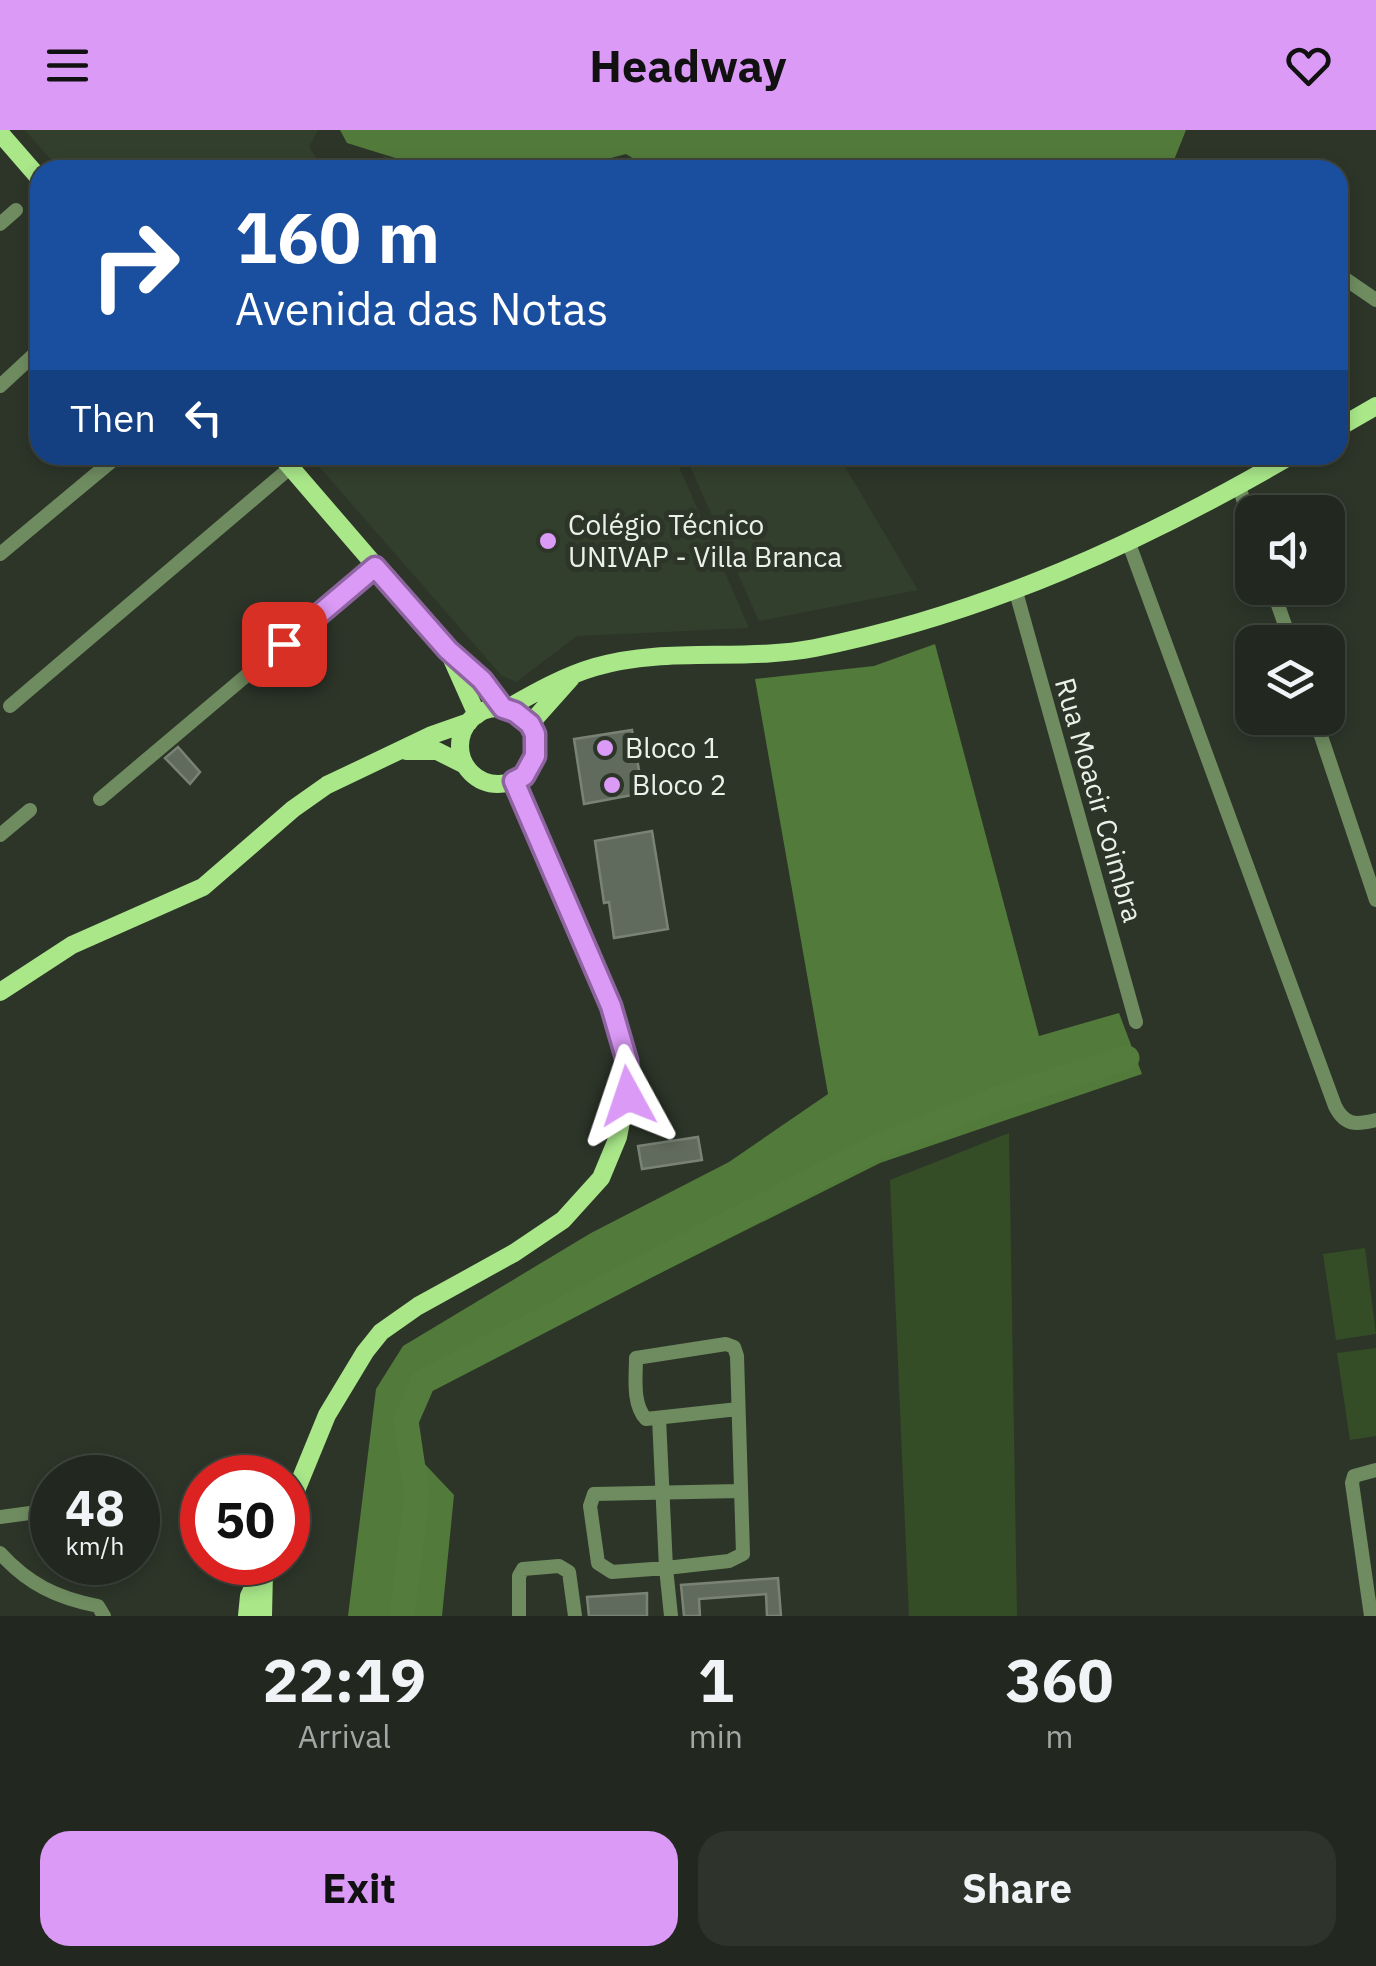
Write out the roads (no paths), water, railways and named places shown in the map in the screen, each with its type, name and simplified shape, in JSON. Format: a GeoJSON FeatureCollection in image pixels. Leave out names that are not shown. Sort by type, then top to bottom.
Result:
{"type":"FeatureCollection","features":[{"type":"Feature","properties":{"kind":"main road"},"geometry":{"type":"LineString","coordinates":[[0,133],[30,168]]}},
{"type":"Feature","properties":{"kind":"main road"},"geometry":{"type":"LineString","coordinates":[[1348,422],[1376,406]]}},
{"type":"Feature","properties":{"kind":"main road"},"geometry":{"type":"LineString","coordinates":[[289,465],[448,650],[469,665],[505,708],[524,717],[535,734],[535,756],[524,776],[496,785],[437,751],[401,752]]}},
{"type":"Feature","properties":{"kind":"main road"},"geometry":{"type":"LineString","coordinates":[[0,992],[72,946],[203,887],[317,792],[489,709],[505,708],[593,668],[642,659],[763,655],[814,648],[924,621],[1016,592],[1128,542],[1275,465]]}},
{"type":"Feature","properties":{"kind":"main road"},"geometry":{"type":"LineString","coordinates":[[448,650],[473,718],[460,743],[465,765]]}},
{"type":"Feature","properties":{"kind":"main road"},"geometry":{"type":"LineString","coordinates":[[530,724],[571,678]]}},
{"type":"Feature","properties":{"kind":"main road"},"geometry":{"type":"LineString","coordinates":[[310,1456],[327,1415],[381,1332],[563,1220],[601,1178],[618,1137],[628,1080],[620,1034],[514,781]]}},
{"type":"Feature","properties":{"kind":"main road"},"geometry":{"type":"LineString","coordinates":[[245,1613],[253,1585]]}},
{"type":"Feature","properties":{"kind":"main road"},"geometry":{"type":"LineString","coordinates":[[263,1616],[264,1585]]}},
{"type":"Feature","properties":{"kind":"street"},"geometry":{"type":"LineString","coordinates":[[0,224],[16,210]]}},
{"type":"Feature","properties":{"kind":"street"},"geometry":{"type":"LineString","coordinates":[[1348,281],[1376,300]]}},
{"type":"Feature","properties":{"kind":"street"},"geometry":{"type":"LineString","coordinates":[[0,386],[30,358]]}},
{"type":"Feature","properties":{"kind":"street"},"geometry":{"type":"LineString","coordinates":[[0,554],[107,465]]}},
{"type":"Feature","properties":{"kind":"street"},"geometry":{"type":"LineString","coordinates":[[10,706],[281,465]]}},
{"type":"Feature","properties":{"kind":"street"},"geometry":{"type":"LineString","coordinates":[[1239,486],[1242,495]]}},
{"type":"Feature","properties":{"kind":"street"},"geometry":{"type":"LineString","coordinates":[[1128,542],[1335,1106],[1344,1120],[1352,1124],[1376,1120]]}},
{"type":"Feature","properties":{"kind":"street"},"geometry":{"type":"LineString","coordinates":[[100,798],[375,567]]}},
{"type":"Feature","properties":{"kind":"street","name":"Rua Moacir Coimbra"},"geometry":{"type":"LineString","coordinates":[[1016,592],[1136,1022]]}},
{"type":"Feature","properties":{"kind":"street"},"geometry":{"type":"LineString","coordinates":[[1322,735],[1376,900]]}},
{"type":"Feature","properties":{"kind":"street"},"geometry":{"type":"LineString","coordinates":[[0,835],[30,810]]}},
{"type":"Feature","properties":{"kind":"street"},"geometry":{"type":"LineString","coordinates":[[738,1408],[646,1418],[640,1412],[636,1358],[726,1344],[734,1347],[736,1356],[744,1554],[729,1561],[606,1570],[595,1556],[590,1506],[594,1494],[740,1491]]}},
{"type":"Feature","properties":{"kind":"street"},"geometry":{"type":"LineString","coordinates":[[660,1418],[671,1616]]}},
{"type":"Feature","properties":{"kind":"street"},"geometry":{"type":"LineString","coordinates":[[1371,1616],[1352,1483],[1354,1476],[1376,1470]]}},
{"type":"Feature","properties":{"kind":"street"},"geometry":{"type":"LineString","coordinates":[[0,1517],[30,1513]]}},
{"type":"Feature","properties":{"kind":"street"},"geometry":{"type":"LineString","coordinates":[[0,1553],[42,1590],[98,1606],[104,1616]]}},
{"type":"Feature","properties":{"kind":"street"},"geometry":{"type":"LineString","coordinates":[[519,1616],[519,1576],[524,1569],[559,1566],[570,1572],[575,1616]]}},
{"type":"Feature","properties":{"kind":"waterway"},"geometry":{"type":"LineString","coordinates":[[402,1616],[417,1495],[406,1421],[423,1382],[876,1147],[999,1098],[1127,1058]]}},
{"type":"Feature","properties":{"kind":"place","name":"Colégio Técnico UNIVAP - Villa Branca"},"geometry":{"type":"Point","coordinates":[548,541]}},
{"type":"Feature","properties":{"kind":"place","name":"Bloco 1"},"geometry":{"type":"Point","coordinates":[605,748]}},
{"type":"Feature","properties":{"kind":"place","name":"Bloco 2"},"geometry":{"type":"Point","coordinates":[612,785]}}]}
